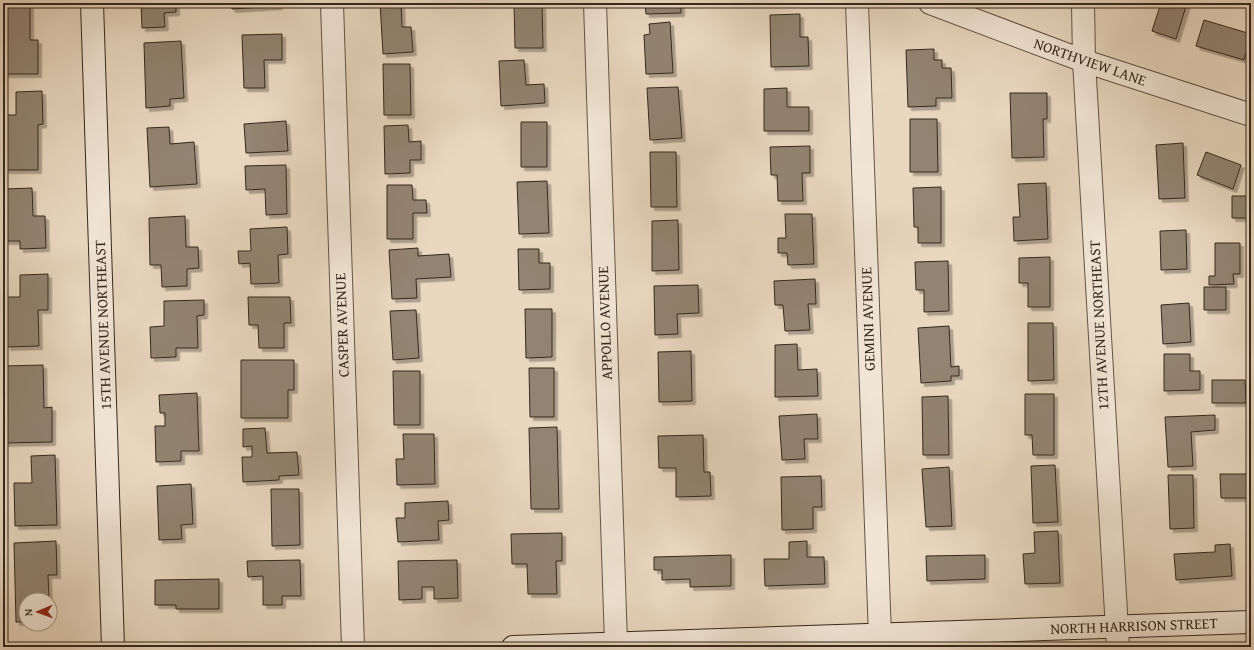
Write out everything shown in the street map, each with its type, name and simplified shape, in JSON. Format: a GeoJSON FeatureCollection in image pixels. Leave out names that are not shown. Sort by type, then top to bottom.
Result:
{"type":"FeatureCollection","features":[{"type":"Feature","properties":{"kind":"street","name":"15TH AVENUE NORTHEAST"},"geometry":{"type":"LineString","coordinates":[[92,3],[113,647]]}},
{"type":"Feature","properties":{"kind":"street","name":"CASPER AVENUE"},"geometry":{"type":"LineString","coordinates":[[332,3],[353,647]]}},
{"type":"Feature","properties":{"kind":"street","name":"APPOLLO AVENUE"},"geometry":{"type":"LineString","coordinates":[[594,3],[616,644]]}},
{"type":"Feature","properties":{"kind":"street","name":"GEMINI AVENUE"},"geometry":{"type":"LineString","coordinates":[[856,3],[880,636]]}},
{"type":"Feature","properties":{"kind":"street","name":"NORTHVIEW LANE"},"geometry":{"type":"LineString","coordinates":[[930,3],[1084,61],[1251,115]]}},
{"type":"Feature","properties":{"kind":"street","name":"12TH AVENUE NORTHEAST"},"geometry":{"type":"LineString","coordinates":[[1082,3],[1084,61],[1117,637]]}},
{"type":"Feature","properties":{"kind":"street","name":"NORTH HARRISON STREET"},"geometry":{"type":"LineString","coordinates":[[513,647],[880,636],[1117,637],[1251,622]]}},
{"type":"Feature","properties":{"kind":"building"},"geometry":{"type":"Polygon","coordinates":[[[3,3],[30,3],[30,40],[38,40],[38,74],[3,74],[3,3]]]}},
{"type":"Feature","properties":{"kind":"building"},"geometry":{"type":"Polygon","coordinates":[[[141,3],[176,3],[176,12],[164,13],[165,27],[142,28],[141,3]]]}},
{"type":"Feature","properties":{"kind":"building"},"geometry":{"type":"Polygon","coordinates":[[[231,3],[278,3],[279,6],[232,9],[231,3]]]}},
{"type":"Feature","properties":{"kind":"building"},"geometry":{"type":"Polygon","coordinates":[[[380,3],[401,3],[402,27],[411,27],[413,52],[383,54],[380,3]]]}},
{"type":"Feature","properties":{"kind":"building"},"geometry":{"type":"Polygon","coordinates":[[[514,3],[542,3],[543,48],[515,48],[514,3]]]}},
{"type":"Feature","properties":{"kind":"building"},"geometry":{"type":"Polygon","coordinates":[[[645,3],[681,3],[681,13],[646,14],[645,3]]]}},
{"type":"Feature","properties":{"kind":"building"},"geometry":{"type":"Polygon","coordinates":[[[1161,3],[1187,3],[1176,39],[1152,31],[1161,3]]]}},
{"type":"Feature","properties":{"kind":"building"},"geometry":{"type":"Polygon","coordinates":[[[800,14],[800,37],[808,37],[809,66],[771,67],[770,15],[800,14]]]}},
{"type":"Feature","properties":{"kind":"building"},"geometry":{"type":"Polygon","coordinates":[[[1204,20],[1251,34],[1244,60],[1196,46],[1204,20]]]}},
{"type":"Feature","properties":{"kind":"building"},"geometry":{"type":"Polygon","coordinates":[[[670,22],[673,73],[646,74],[644,35],[650,34],[649,24],[670,22]]]}},
{"type":"Feature","properties":{"kind":"building"},"geometry":{"type":"Polygon","coordinates":[[[282,34],[282,60],[264,60],[265,88],[244,88],[242,35],[282,34]]]}},
{"type":"Feature","properties":{"kind":"building"},"geometry":{"type":"Polygon","coordinates":[[[181,41],[184,98],[170,99],[170,106],[146,108],[144,43],[181,41]]]}},
{"type":"Feature","properties":{"kind":"building"},"geometry":{"type":"Polygon","coordinates":[[[934,49],[934,60],[942,60],[942,68],[951,68],[952,98],[936,98],[936,106],[908,107],[906,50],[934,49]]]}},
{"type":"Feature","properties":{"kind":"building"},"geometry":{"type":"Polygon","coordinates":[[[524,60],[526,85],[544,84],[545,103],[501,106],[499,61],[524,60]]]}},
{"type":"Feature","properties":{"kind":"building"},"geometry":{"type":"Polygon","coordinates":[[[383,64],[410,64],[411,115],[384,115],[383,64]]]}},
{"type":"Feature","properties":{"kind":"building"},"geometry":{"type":"Polygon","coordinates":[[[678,87],[682,138],[650,140],[647,88],[678,87]]]}},
{"type":"Feature","properties":{"kind":"building"},"geometry":{"type":"Polygon","coordinates":[[[787,88],[787,107],[809,107],[809,131],[764,131],[764,89],[787,88]]]}},
{"type":"Feature","properties":{"kind":"building"},"geometry":{"type":"Polygon","coordinates":[[[42,91],[43,124],[38,125],[38,170],[3,170],[3,115],[16,115],[16,92],[42,91]]]}},
{"type":"Feature","properties":{"kind":"building"},"geometry":{"type":"Polygon","coordinates":[[[1010,93],[1047,93],[1047,119],[1043,119],[1044,157],[1012,158],[1010,93]]]}},
{"type":"Feature","properties":{"kind":"building"},"geometry":{"type":"Polygon","coordinates":[[[910,119],[937,119],[938,172],[910,172],[910,119]]]}},
{"type":"Feature","properties":{"kind":"building"},"geometry":{"type":"Polygon","coordinates":[[[286,121],[288,151],[246,153],[244,124],[286,121]]]}},
{"type":"Feature","properties":{"kind":"building"},"geometry":{"type":"Polygon","coordinates":[[[521,122],[547,122],[547,167],[521,167],[521,122]]]}},
{"type":"Feature","properties":{"kind":"building"},"geometry":{"type":"Polygon","coordinates":[[[408,125],[409,142],[421,141],[421,160],[410,160],[410,173],[385,174],[384,126],[408,125]]]}},
{"type":"Feature","properties":{"kind":"building"},"geometry":{"type":"Polygon","coordinates":[[[169,127],[170,144],[194,142],[197,184],[150,187],[147,128],[169,127]]]}},
{"type":"Feature","properties":{"kind":"building"},"geometry":{"type":"Polygon","coordinates":[[[1183,143],[1185,198],[1159,199],[1156,145],[1183,143]]]}},
{"type":"Feature","properties":{"kind":"building"},"geometry":{"type":"Polygon","coordinates":[[[810,146],[810,173],[802,173],[803,201],[778,201],[777,175],[771,175],[770,147],[810,146]]]}},
{"type":"Feature","properties":{"kind":"building"},"geometry":{"type":"Polygon","coordinates":[[[650,152],[676,152],[677,207],[651,207],[650,152]]]}},
{"type":"Feature","properties":{"kind":"building"},"geometry":{"type":"Polygon","coordinates":[[[1206,152],[1241,165],[1233,189],[1197,175],[1206,152]]]}},
{"type":"Feature","properties":{"kind":"building"},"geometry":{"type":"Polygon","coordinates":[[[286,165],[287,214],[266,215],[265,189],[246,190],[245,166],[286,165]]]}},
{"type":"Feature","properties":{"kind":"building"},"geometry":{"type":"Polygon","coordinates":[[[547,181],[549,233],[519,234],[517,182],[547,181]]]}},
{"type":"Feature","properties":{"kind":"building"},"geometry":{"type":"Polygon","coordinates":[[[1046,183],[1048,239],[1014,241],[1013,217],[1020,217],[1018,184],[1046,183]]]}},
{"type":"Feature","properties":{"kind":"building"},"geometry":{"type":"Polygon","coordinates":[[[387,185],[412,185],[413,200],[426,200],[427,213],[413,213],[413,239],[387,239],[387,185]]]}},
{"type":"Feature","properties":{"kind":"building"},"geometry":{"type":"Polygon","coordinates":[[[941,187],[941,243],[918,243],[918,227],[914,227],[913,188],[941,187]]]}},
{"type":"Feature","properties":{"kind":"building"},"geometry":{"type":"Polygon","coordinates":[[[32,188],[33,216],[45,216],[46,248],[20,249],[20,241],[3,241],[3,189],[32,188]]]}},
{"type":"Feature","properties":{"kind":"building"},"geometry":{"type":"Polygon","coordinates":[[[1232,196],[1251,196],[1251,218],[1232,218],[1232,196]]]}},
{"type":"Feature","properties":{"kind":"building"},"geometry":{"type":"Polygon","coordinates":[[[785,214],[812,214],[814,264],[788,265],[787,253],[778,253],[778,238],[786,238],[785,214]]]}},
{"type":"Feature","properties":{"kind":"building"},"geometry":{"type":"Polygon","coordinates":[[[185,216],[186,247],[198,247],[199,268],[187,269],[187,286],[162,287],[161,265],[150,265],[149,218],[185,216]]]}},
{"type":"Feature","properties":{"kind":"building"},"geometry":{"type":"Polygon","coordinates":[[[678,220],[679,270],[652,271],[652,221],[678,220]]]}},
{"type":"Feature","properties":{"kind":"building"},"geometry":{"type":"Polygon","coordinates":[[[287,227],[288,254],[278,255],[279,283],[251,284],[250,263],[239,264],[238,251],[251,251],[250,229],[287,227]]]}},
{"type":"Feature","properties":{"kind":"building"},"geometry":{"type":"Polygon","coordinates":[[[1186,230],[1187,269],[1161,270],[1160,231],[1186,230]]]}},
{"type":"Feature","properties":{"kind":"building"},"geometry":{"type":"Polygon","coordinates":[[[1215,243],[1240,243],[1240,274],[1233,274],[1234,284],[1209,285],[1209,276],[1215,276],[1215,243]]]}},
{"type":"Feature","properties":{"kind":"building"},"geometry":{"type":"Polygon","coordinates":[[[418,248],[418,256],[449,254],[451,277],[416,279],[417,298],[392,299],[389,250],[418,248]]]}},
{"type":"Feature","properties":{"kind":"building"},"geometry":{"type":"Polygon","coordinates":[[[518,249],[539,249],[539,263],[550,263],[550,289],[519,290],[518,249]]]}},
{"type":"Feature","properties":{"kind":"building"},"geometry":{"type":"Polygon","coordinates":[[[1050,257],[1050,307],[1028,307],[1028,283],[1019,283],[1019,258],[1050,257]]]}},
{"type":"Feature","properties":{"kind":"building"},"geometry":{"type":"Polygon","coordinates":[[[948,261],[949,311],[924,312],[924,290],[916,290],[915,262],[948,261]]]}},
{"type":"Feature","properties":{"kind":"building"},"geometry":{"type":"Polygon","coordinates":[[[48,274],[48,310],[38,310],[39,346],[7,347],[7,337],[3,337],[3,316],[6,316],[6,297],[20,297],[20,275],[48,274]]]}},
{"type":"Feature","properties":{"kind":"building"},"geometry":{"type":"Polygon","coordinates":[[[815,279],[816,304],[808,304],[810,330],[785,331],[783,305],[775,305],[774,281],[815,279]]]}},
{"type":"Feature","properties":{"kind":"building"},"geometry":{"type":"Polygon","coordinates":[[[698,285],[699,313],[677,314],[678,334],[655,335],[654,286],[698,285]]]}},
{"type":"Feature","properties":{"kind":"building"},"geometry":{"type":"Polygon","coordinates":[[[1204,287],[1226,287],[1226,310],[1204,310],[1204,287]]]}},
{"type":"Feature","properties":{"kind":"building"},"geometry":{"type":"Polygon","coordinates":[[[248,297],[290,297],[291,323],[284,323],[284,348],[259,348],[258,325],[249,325],[248,297]]]}},
{"type":"Feature","properties":{"kind":"building"},"geometry":{"type":"Polygon","coordinates":[[[204,300],[204,315],[197,316],[198,348],[176,348],[176,357],[151,358],[150,327],[164,326],[164,301],[204,300]]]}},
{"type":"Feature","properties":{"kind":"building"},"geometry":{"type":"Polygon","coordinates":[[[1189,303],[1191,342],[1163,344],[1161,305],[1189,303]]]}},
{"type":"Feature","properties":{"kind":"building"},"geometry":{"type":"Polygon","coordinates":[[[525,309],[552,309],[552,357],[526,358],[525,309]]]}},
{"type":"Feature","properties":{"kind":"building"},"geometry":{"type":"Polygon","coordinates":[[[416,310],[419,358],[393,360],[390,311],[416,310]]]}},
{"type":"Feature","properties":{"kind":"building"},"geometry":{"type":"Polygon","coordinates":[[[1028,323],[1053,323],[1054,380],[1028,381],[1028,323]]]}},
{"type":"Feature","properties":{"kind":"building"},"geometry":{"type":"Polygon","coordinates":[[[949,326],[951,367],[959,366],[959,376],[951,376],[951,381],[921,383],[918,328],[949,326]]]}},
{"type":"Feature","properties":{"kind":"building"},"geometry":{"type":"Polygon","coordinates":[[[797,344],[798,370],[817,369],[818,396],[775,397],[775,345],[797,344]]]}},
{"type":"Feature","properties":{"kind":"building"},"geometry":{"type":"Polygon","coordinates":[[[691,351],[692,401],[659,402],[658,352],[691,351]]]}},
{"type":"Feature","properties":{"kind":"building"},"geometry":{"type":"Polygon","coordinates":[[[1164,354],[1190,354],[1190,371],[1200,371],[1200,390],[1164,391],[1164,354]]]}},
{"type":"Feature","properties":{"kind":"building"},"geometry":{"type":"Polygon","coordinates":[[[241,360],[294,360],[294,390],[288,390],[288,418],[241,418],[241,360]]]}},
{"type":"Feature","properties":{"kind":"building"},"geometry":{"type":"Polygon","coordinates":[[[43,365],[44,408],[52,407],[52,442],[3,443],[3,427],[5,426],[4,366],[43,365]]]}},
{"type":"Feature","properties":{"kind":"building"},"geometry":{"type":"Polygon","coordinates":[[[529,368],[554,368],[554,417],[530,417],[529,368]]]}},
{"type":"Feature","properties":{"kind":"building"},"geometry":{"type":"Polygon","coordinates":[[[393,371],[420,371],[420,425],[394,425],[393,371]]]}},
{"type":"Feature","properties":{"kind":"building"},"geometry":{"type":"Polygon","coordinates":[[[1212,380],[1245,380],[1246,403],[1212,403],[1212,380]]]}},
{"type":"Feature","properties":{"kind":"building"},"geometry":{"type":"Polygon","coordinates":[[[197,393],[199,451],[181,451],[181,461],[156,462],[155,426],[165,426],[165,413],[160,413],[159,395],[197,393]]]}},
{"type":"Feature","properties":{"kind":"building"},"geometry":{"type":"Polygon","coordinates":[[[1025,394],[1054,394],[1054,455],[1033,455],[1032,435],[1025,435],[1025,394]]]}},
{"type":"Feature","properties":{"kind":"building"},"geometry":{"type":"Polygon","coordinates":[[[948,396],[949,455],[923,455],[922,397],[948,396]]]}},
{"type":"Feature","properties":{"kind":"building"},"geometry":{"type":"Polygon","coordinates":[[[817,414],[818,439],[804,439],[805,459],[782,460],[779,416],[817,414]]]}},
{"type":"Feature","properties":{"kind":"building"},"geometry":{"type":"Polygon","coordinates":[[[1215,415],[1215,430],[1191,432],[1193,466],[1168,467],[1165,417],[1215,415]]]}},
{"type":"Feature","properties":{"kind":"building"},"geometry":{"type":"Polygon","coordinates":[[[557,427],[559,509],[531,509],[529,428],[557,427]]]}},
{"type":"Feature","properties":{"kind":"building"},"geometry":{"type":"Polygon","coordinates":[[[265,428],[267,453],[297,452],[299,475],[279,476],[279,480],[243,482],[242,457],[252,457],[252,446],[243,447],[243,429],[265,428]]]}},
{"type":"Feature","properties":{"kind":"building"},"geometry":{"type":"Polygon","coordinates":[[[403,434],[434,434],[435,484],[397,485],[396,459],[404,459],[403,434]]]}},
{"type":"Feature","properties":{"kind":"building"},"geometry":{"type":"Polygon","coordinates":[[[703,435],[704,472],[710,472],[711,496],[676,497],[676,468],[659,468],[658,436],[703,435]]]}},
{"type":"Feature","properties":{"kind":"building"},"geometry":{"type":"Polygon","coordinates":[[[55,455],[57,525],[15,526],[14,483],[32,483],[31,456],[55,455]]]}},
{"type":"Feature","properties":{"kind":"building"},"geometry":{"type":"Polygon","coordinates":[[[1055,465],[1058,522],[1033,523],[1031,466],[1055,465]]]}},
{"type":"Feature","properties":{"kind":"building"},"geometry":{"type":"Polygon","coordinates":[[[949,467],[952,526],[926,527],[922,469],[949,467]]]}},
{"type":"Feature","properties":{"kind":"building"},"geometry":{"type":"Polygon","coordinates":[[[1220,474],[1249,474],[1249,498],[1221,498],[1220,474]]]}},
{"type":"Feature","properties":{"kind":"building"},"geometry":{"type":"Polygon","coordinates":[[[1168,475],[1193,475],[1194,528],[1170,529],[1168,475]]]}},
{"type":"Feature","properties":{"kind":"building"},"geometry":{"type":"Polygon","coordinates":[[[821,476],[822,507],[813,507],[813,529],[782,530],[781,477],[821,476]]]}},
{"type":"Feature","properties":{"kind":"building"},"geometry":{"type":"Polygon","coordinates":[[[191,484],[193,524],[181,525],[182,539],[159,540],[157,486],[191,484]]]}},
{"type":"Feature","properties":{"kind":"building"},"geometry":{"type":"Polygon","coordinates":[[[271,489],[299,489],[300,545],[272,546],[271,489]]]}},
{"type":"Feature","properties":{"kind":"building"},"geometry":{"type":"Polygon","coordinates":[[[448,501],[449,520],[438,521],[439,540],[398,542],[396,518],[405,518],[405,503],[448,501]]]}},
{"type":"Feature","properties":{"kind":"building"},"geometry":{"type":"Polygon","coordinates":[[[1058,531],[1060,583],[1025,584],[1023,554],[1035,553],[1034,532],[1058,531]]]}},
{"type":"Feature","properties":{"kind":"building"},"geometry":{"type":"Polygon","coordinates":[[[562,533],[562,561],[556,561],[557,594],[528,594],[527,564],[512,564],[511,534],[562,533]]]}},
{"type":"Feature","properties":{"kind":"building"},"geometry":{"type":"Polygon","coordinates":[[[56,541],[57,575],[48,575],[49,592],[18,592],[18,622],[16,622],[14,543],[56,541]]]}},
{"type":"Feature","properties":{"kind":"building"},"geometry":{"type":"Polygon","coordinates":[[[807,541],[807,557],[824,557],[825,584],[765,586],[764,559],[789,559],[789,542],[807,541]]]}},
{"type":"Feature","properties":{"kind":"building"},"geometry":{"type":"Polygon","coordinates":[[[1230,544],[1232,576],[1176,580],[1174,554],[1215,552],[1215,545],[1230,544]]]}},
{"type":"Feature","properties":{"kind":"building"},"geometry":{"type":"Polygon","coordinates":[[[731,555],[731,586],[690,587],[690,579],[662,580],[662,570],[654,570],[654,557],[731,555]]]}},
{"type":"Feature","properties":{"kind":"building"},"geometry":{"type":"Polygon","coordinates":[[[985,555],[985,579],[927,581],[926,556],[985,555]]]}},
{"type":"Feature","properties":{"kind":"building"},"geometry":{"type":"Polygon","coordinates":[[[300,560],[301,596],[282,596],[282,605],[263,605],[263,576],[248,577],[247,561],[300,560]]]}},
{"type":"Feature","properties":{"kind":"building"},"geometry":{"type":"Polygon","coordinates":[[[457,560],[458,598],[434,599],[434,587],[422,587],[422,599],[399,600],[398,561],[457,560]]]}},
{"type":"Feature","properties":{"kind":"building"},"geometry":{"type":"Polygon","coordinates":[[[219,579],[219,609],[176,609],[176,605],[155,605],[155,580],[219,579]]]}}]}
